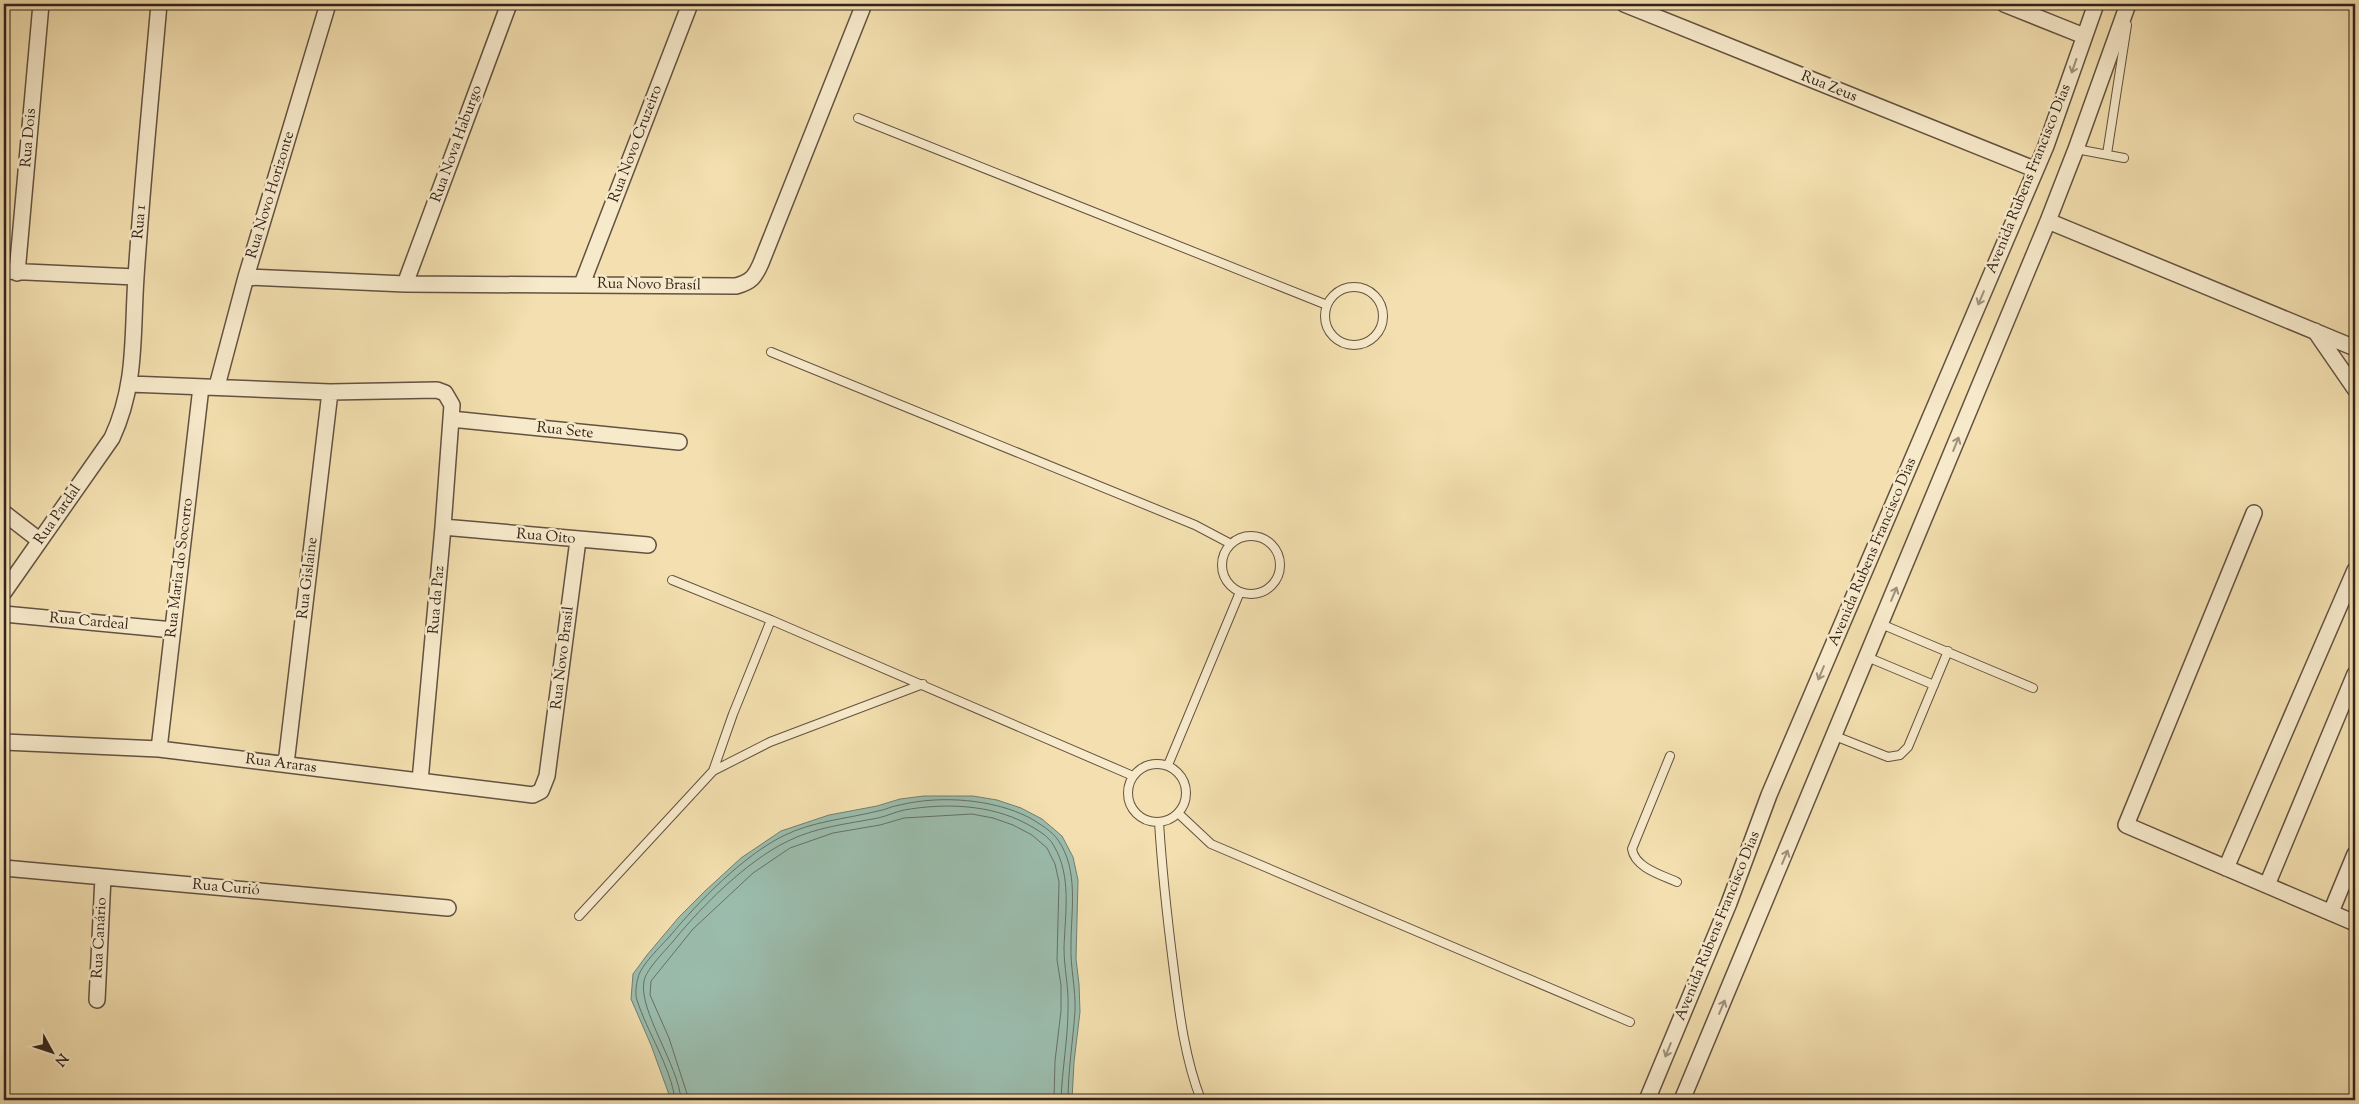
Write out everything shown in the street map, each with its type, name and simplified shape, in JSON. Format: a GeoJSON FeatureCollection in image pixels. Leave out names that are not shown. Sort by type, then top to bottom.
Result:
{"type":"FeatureCollection","features":[{"type":"Feature","properties":{"kind":"street","name":"Rua Dois"},"geometry":{"type":"LineString","coordinates":[[11,272],[41,4]]}},
{"type":"Feature","properties":{"kind":"street","name":"Rua 1"},"geometry":{"type":"LineString","coordinates":[[112,438],[123,415],[130,384],[136,277],[159,4]]}},
{"type":"Feature","properties":{"kind":"street","name":"Rua Novo Horizonte"},"geometry":{"type":"LineString","coordinates":[[217,386],[246,277],[328,4]]}},
{"type":"Feature","properties":{"kind":"street","name":"Rua Nova Haburgo"},"geometry":{"type":"LineString","coordinates":[[405,284],[509,4]]}},
{"type":"Feature","properties":{"kind":"street","name":"Rua Novo Cruzeiro"},"geometry":{"type":"LineString","coordinates":[[582,284],[690,4]]}},
{"type":"Feature","properties":{"kind":"street","name":"Rua Novo Brasíl"},"geometry":{"type":"LineString","coordinates":[[246,277],[405,284],[736,286],[748,283],[755,276],[864,4]]}},
{"type":"Feature","properties":{"kind":"street","name":"Rua Zeus"},"geometry":{"type":"LineString","coordinates":[[1624,4],[2034,169]]}},
{"type":"Feature","properties":{"kind":"street"},"geometry":{"type":"LineString","coordinates":[[2004,4],[2084,36]]}},
{"type":"Feature","properties":{"kind":"street","name":"Avenida Rubens Francisco Dias"},"geometry":{"type":"LineString","coordinates":[[1647,1100],[1729,903],[1769,795],[2034,169],[2046,146],[2096,4]]}},
{"type":"Feature","properties":{"kind":"street","name":"Avenida Rubens Francisco Dias"},"geometry":{"type":"LineString","coordinates":[[1682,1100],[2048,221],[2129,4]]}},
{"type":"Feature","properties":{"kind":"street"},"geometry":{"type":"LineString","coordinates":[[2048,221],[2355,348]]}},
{"type":"Feature","properties":{"kind":"street"},"geometry":{"type":"LineString","coordinates":[[11,272],[136,277]]}},
{"type":"Feature","properties":{"kind":"street"},"geometry":{"type":"LineString","coordinates":[[2315,331],[2355,389]]}},
{"type":"Feature","properties":{"kind":"street"},"geometry":{"type":"LineString","coordinates":[[130,384],[330,392]]}},
{"type":"Feature","properties":{"kind":"street","name":"Rua Maria do Socorro"},"geometry":{"type":"LineString","coordinates":[[159,749],[201,387]]}},
{"type":"Feature","properties":{"kind":"street","name":"Rua da Paz"},"geometry":{"type":"LineString","coordinates":[[330,392],[438,390],[450,398],[451,419],[443,527],[420,781]]}},
{"type":"Feature","properties":{"kind":"street","name":"Rua Gislaine"},"geometry":{"type":"LineString","coordinates":[[286,764],[330,392]]}},
{"type":"Feature","properties":{"kind":"street","name":"Rua Sete"},"geometry":{"type":"LineString","coordinates":[[451,419],[679,442]]}},
{"type":"Feature","properties":{"kind":"street","name":"Rua Pardal"},"geometry":{"type":"LineString","coordinates":[[4,592],[112,438]]}},
{"type":"Feature","properties":{"kind":"street"},"geometry":{"type":"LineString","coordinates":[[4,513],[39,540]]}},
{"type":"Feature","properties":{"kind":"street"},"geometry":{"type":"LineString","coordinates":[[2254,513],[2126,825],[2355,923]]}},
{"type":"Feature","properties":{"kind":"street","name":"Rua Oito"},"geometry":{"type":"LineString","coordinates":[[443,527],[648,545]]}},
{"type":"Feature","properties":{"kind":"street","name":"Rua Novo Brasil"},"geometry":{"type":"LineString","coordinates":[[547,776],[578,540]]}},
{"type":"Feature","properties":{"kind":"street"},"geometry":{"type":"LineString","coordinates":[[2226,868],[2355,570]]}},
{"type":"Feature","properties":{"kind":"street","name":"Rua Cardeal"},"geometry":{"type":"LineString","coordinates":[[4,614],[173,630]]}},
{"type":"Feature","properties":{"kind":"street"},"geometry":{"type":"LineString","coordinates":[[2267,886],[2355,674]]}},
{"type":"Feature","properties":{"kind":"street","name":"Rua Araras"},"geometry":{"type":"LineString","coordinates":[[4,742],[159,749],[533,794],[541,791],[547,776]]}},
{"type":"Feature","properties":{"kind":"street"},"geometry":{"type":"LineString","coordinates":[[2331,912],[2355,854]]}},
{"type":"Feature","properties":{"kind":"street","name":"Rua Curió"},"geometry":{"type":"LineString","coordinates":[[4,868],[448,908]]}},
{"type":"Feature","properties":{"kind":"street","name":"Rua Canário"},"geometry":{"type":"LineString","coordinates":[[97,1000],[103,877]]}},
{"type":"Feature","properties":{"kind":"lane"},"geometry":{"type":"LineString","coordinates":[[2107,154],[2129,4]]}},
{"type":"Feature","properties":{"kind":"lane"},"geometry":{"type":"LineString","coordinates":[[858,118],[1327,305]]}},
{"type":"Feature","properties":{"kind":"lane"},"geometry":{"type":"LineString","coordinates":[[2076,149],[2124,158]]}},
{"type":"Feature","properties":{"kind":"lane"},"geometry":{"type":"LineString","coordinates":[[1348,288],[1366,290],[1379,302],[1382,311],[1380,328],[1368,342],[1350,346],[1342,343],[1328,331],[1325,323],[1327,305],[1332,297],[1348,288]]}},
{"type":"Feature","properties":{"kind":"lane"},"geometry":{"type":"LineString","coordinates":[[771,352],[1186,521],[1231,544]]}},
{"type":"Feature","properties":{"kind":"lane"},"geometry":{"type":"LineString","coordinates":[[1247,536],[1264,538],[1277,550],[1280,559],[1278,578],[1272,586],[1256,594],[1240,592],[1226,579],[1222,560],[1231,544],[1247,536]]}},
{"type":"Feature","properties":{"kind":"lane"},"geometry":{"type":"LineString","coordinates":[[672,580],[923,684],[1134,776]]}},
{"type":"Feature","properties":{"kind":"lane"},"geometry":{"type":"LineString","coordinates":[[1168,765],[1240,592]]}},
{"type":"Feature","properties":{"kind":"lane"},"geometry":{"type":"LineString","coordinates":[[712,771],[733,714],[772,620]]}},
{"type":"Feature","properties":{"kind":"lane"},"geometry":{"type":"LineString","coordinates":[[1881,624],[2033,688]]}},
{"type":"Feature","properties":{"kind":"lane"},"geometry":{"type":"LineString","coordinates":[[1835,736],[1888,757],[1900,754],[1908,747],[1948,651]]}},
{"type":"Feature","properties":{"kind":"lane"},"geometry":{"type":"LineString","coordinates":[[1867,658],[1934,685]]}},
{"type":"Feature","properties":{"kind":"lane"},"geometry":{"type":"LineString","coordinates":[[578,916],[712,771],[770,742],[923,684]]}},
{"type":"Feature","properties":{"kind":"lane"},"geometry":{"type":"LineString","coordinates":[[1670,756],[1632,849],[1636,859],[1644,866],[1677,882]]}},
{"type":"Feature","properties":{"kind":"lane"},"geometry":{"type":"LineString","coordinates":[[1149,764],[1168,765],[1178,772],[1184,781],[1187,792],[1185,804],[1173,818],[1159,822],[1141,818],[1129,803],[1129,784],[1134,776],[1149,764]]}},
{"type":"Feature","properties":{"kind":"lane"},"geometry":{"type":"LineString","coordinates":[[1178,813],[1211,844],[1630,1022]]}},
{"type":"Feature","properties":{"kind":"lane"},"geometry":{"type":"LineString","coordinates":[[1159,822],[1161,862],[1181,1026],[1191,1074],[1201,1100]]}},
{"type":"Feature","properties":{"kind":"water"},"geometry":{"type":"Polygon","coordinates":[[[924,796],[973,796],[997,800],[1021,808],[1042,819],[1062,836],[1073,857],[1078,880],[1076,959],[1080,1012],[1072,1100],[671,1100],[651,1045],[631,999],[633,974],[647,955],[679,917],[705,891],[741,858],[781,831],[829,815],[877,806],[900,799],[924,796]]]}}]}
